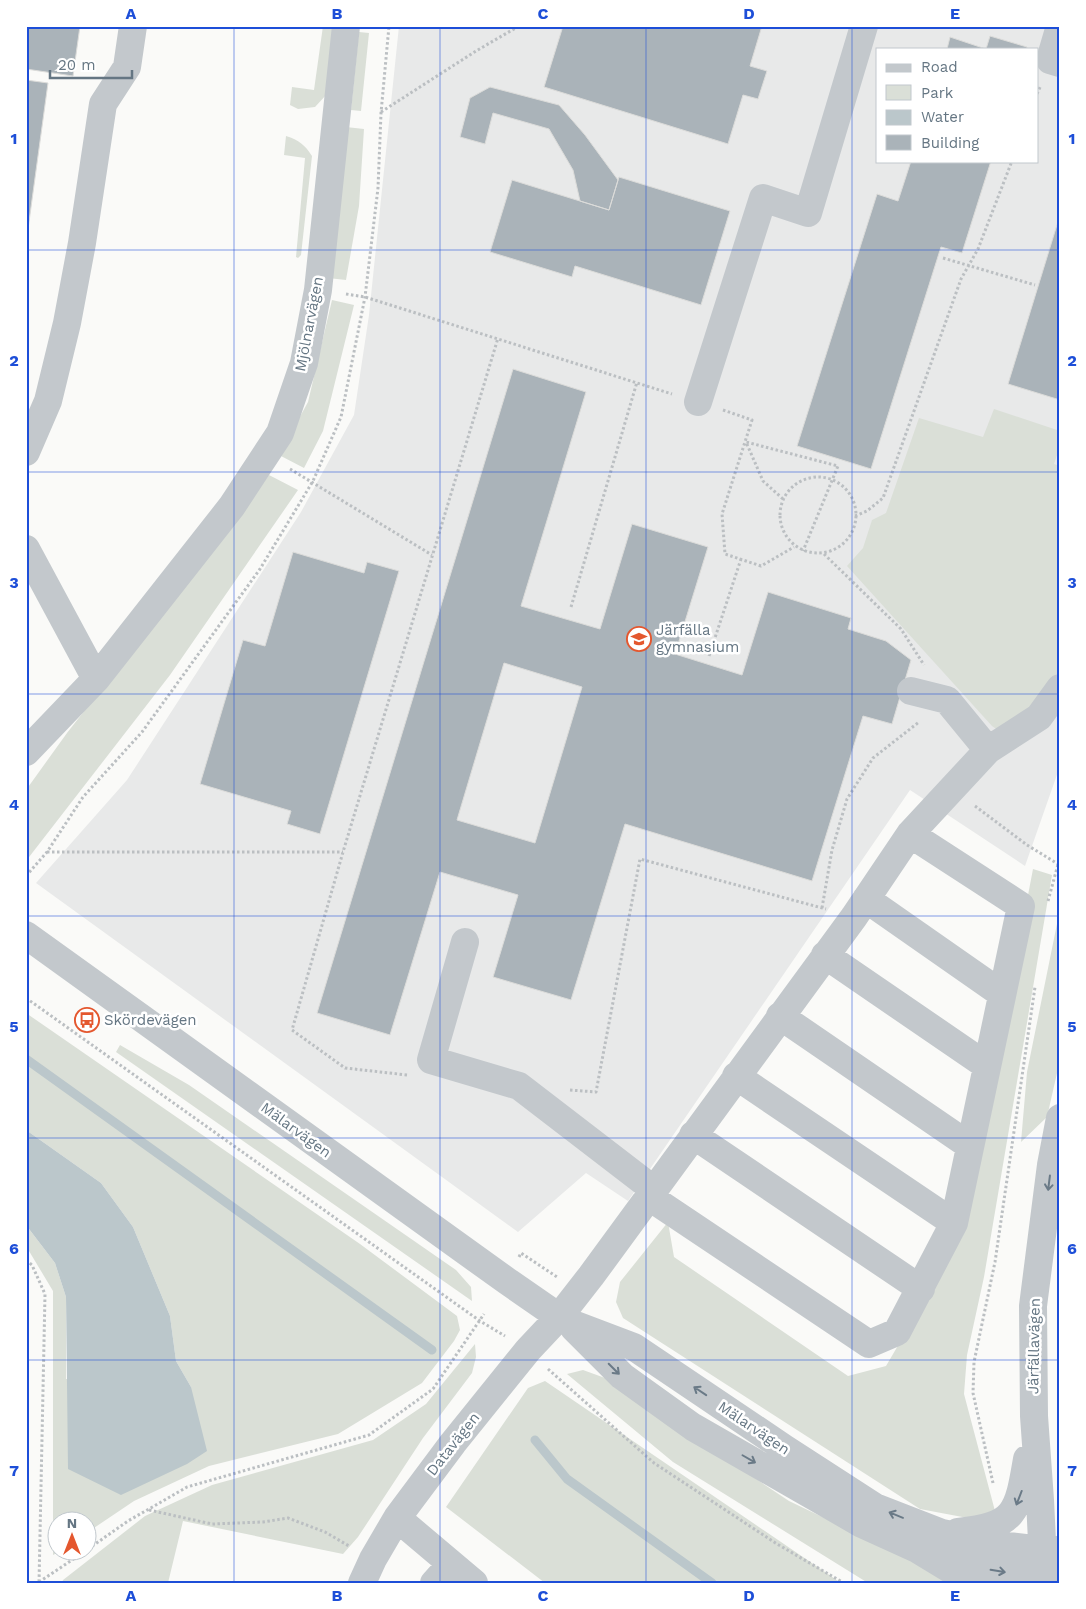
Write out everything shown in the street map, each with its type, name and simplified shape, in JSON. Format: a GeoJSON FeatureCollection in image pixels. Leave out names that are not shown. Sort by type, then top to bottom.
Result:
{"type":"FeatureCollection","features":[{"type":"Feature","properties":{"kind":"street"},"geometry":{"type":"LineString","coordinates":[[26,452],[48,401],[67,323],[82,243],[103,104],[127,67],[133,26]]}},
{"type":"Feature","properties":{"kind":"street","name":"Mjölnarvägen"},"geometry":{"type":"LineString","coordinates":[[26,752],[96,679],[232,506],[280,433],[304,363],[318,290],[346,26]]}},
{"type":"Feature","properties":{"kind":"street"},"geometry":{"type":"LineString","coordinates":[[698,402],[763,198],[808,213],[864,26]]}},
{"type":"Feature","properties":{"kind":"street"},"geometry":{"type":"LineString","coordinates":[[1060,26],[1050,60],[1060,63]]}},
{"type":"Feature","properties":{"kind":"street"},"geometry":{"type":"LineString","coordinates":[[26,549],[96,679]]}},
{"type":"Feature","properties":{"kind":"street","name":"Datavägen"},"geometry":{"type":"LineString","coordinates":[[368,1571],[397,1518],[453,1443],[528,1350],[564,1319],[591,1276],[860,908],[910,834],[988,750],[1039,717],[1060,688]]}},
{"type":"Feature","properties":{"kind":"street"},"geometry":{"type":"LineString","coordinates":[[910,691],[947,700],[988,750]]}},
{"type":"Feature","properties":{"kind":"street"},"geometry":{"type":"LineString","coordinates":[[465,942],[431,1060],[519,1086],[651,1193],[869,1344],[897,1332],[954,1223],[1020,906],[910,834]]}},
{"type":"Feature","properties":{"kind":"street"},"geometry":{"type":"LineString","coordinates":[[860,908],[1002,994]]}},
{"type":"Feature","properties":{"kind":"street","name":"Mälarvägen"},"geometry":{"type":"LineString","coordinates":[[26,935],[507,1281],[564,1319],[622,1376],[693,1427],[862,1524],[917,1549]]}},
{"type":"Feature","properties":{"kind":"street"},"geometry":{"type":"LineString","coordinates":[[825,955],[987,1066]]}},
{"type":"Feature","properties":{"kind":"street"},"geometry":{"type":"LineString","coordinates":[[780,1016],[970,1146]]}},
{"type":"Feature","properties":{"kind":"street"},"geometry":{"type":"LineString","coordinates":[[736,1076],[954,1223]]}},
{"type":"Feature","properties":{"kind":"street","name":"Järfällavägen"},"geometry":{"type":"LineString","coordinates":[[1050,1567],[1034,1416],[1033,1306],[1051,1165],[1060,1118]]}},
{"type":"Feature","properties":{"kind":"street"},"geometry":{"type":"LineString","coordinates":[[693,1135],[921,1289]]}},
{"type":"Feature","properties":{"kind":"street","name":"Mälarvägen"},"geometry":{"type":"LineString","coordinates":[[564,1319],[634,1346],[875,1507],[942,1533],[1000,1545],[1050,1567]]}},
{"type":"Feature","properties":{"kind":"street","name":"Mälarvägen"},"geometry":{"type":"LineString","coordinates":[[942,1533],[981,1530],[1000,1523],[1014,1510],[1021,1497],[1034,1416]]}},
{"type":"Feature","properties":{"kind":"street"},"geometry":{"type":"LineString","coordinates":[[397,1518],[442,1573],[474,1583]]}},
{"type":"Feature","properties":{"kind":"street"},"geometry":{"type":"LineString","coordinates":[[917,1549],[997,1571],[1050,1567]]}},
{"type":"Feature","properties":{"kind":"street"},"geometry":{"type":"LineString","coordinates":[[917,1549],[973,1583]]}},
{"type":"Feature","properties":{"kind":"path"},"geometry":{"type":"LineString","coordinates":[[381,112],[476,51],[519,26]]}},
{"type":"Feature","properties":{"kind":"path"},"geometry":{"type":"LineString","coordinates":[[855,516],[867,511],[883,498],[961,279],[978,249],[1012,162]]}},
{"type":"Feature","properties":{"kind":"path"},"geometry":{"type":"LineString","coordinates":[[943,258],[1035,285]]}},
{"type":"Feature","properties":{"kind":"path"},"geometry":{"type":"LineString","coordinates":[[318,290],[365,297],[752,420],[722,514],[726,554],[761,566],[794,547]]}},
{"type":"Feature","properties":{"kind":"path"},"geometry":{"type":"LineString","coordinates":[[413,1075],[345,1068],[292,1030],[498,338]]}},
{"type":"Feature","properties":{"kind":"path"},"geometry":{"type":"LineString","coordinates":[[571,608],[637,382]]}},
{"type":"Feature","properties":{"kind":"path"},"geometry":{"type":"LineString","coordinates":[[746,442],[838,466],[803,551]]}},
{"type":"Feature","properties":{"kind":"path"},"geometry":{"type":"LineString","coordinates":[[746,442],[763,481],[783,499]]}},
{"type":"Feature","properties":{"kind":"path"},"geometry":{"type":"LineString","coordinates":[[265,455],[312,481],[432,556]]}},
{"type":"Feature","properties":{"kind":"path"},"geometry":{"type":"LineString","coordinates":[[818,477],[832,478],[848,492],[854,504],[855,516],[854,530],[847,541],[836,550],[824,554],[803,551],[794,547],[785,536],[779,522],[780,508],[790,488],[804,479],[818,477]]}},
{"type":"Feature","properties":{"kind":"path"},"geometry":{"type":"LineString","coordinates":[[822,908],[832,850],[847,799],[873,758],[947,700],[901,629],[824,554]]}},
{"type":"Feature","properties":{"kind":"path"},"geometry":{"type":"LineString","coordinates":[[709,656],[741,559]]}},
{"type":"Feature","properties":{"kind":"path"},"geometry":{"type":"LineString","coordinates":[[952,789],[1027,845],[1058,864]]}},
{"type":"Feature","properties":{"kind":"path"},"geometry":{"type":"LineString","coordinates":[[46,852],[344,852]]}},
{"type":"Feature","properties":{"kind":"path"},"geometry":{"type":"LineString","coordinates":[[1048,902],[1060,856]]}},
{"type":"Feature","properties":{"kind":"path"},"geometry":{"type":"LineString","coordinates":[[567,1090],[596,1092],[640,859],[822,908],[860,908]]}},
{"type":"Feature","properties":{"kind":"path"},"geometry":{"type":"LineString","coordinates":[[995,1491],[973,1393],[974,1362],[995,1262],[1035,981]]}},
{"type":"Feature","properties":{"kind":"path"},"geometry":{"type":"LineString","coordinates":[[26,998],[484,1324]]}},
{"type":"Feature","properties":{"kind":"path"},"geometry":{"type":"LineString","coordinates":[[518,1260],[521,1254],[561,1280],[591,1276]]}},
{"type":"Feature","properties":{"kind":"path"},"geometry":{"type":"LineString","coordinates":[[26,1260],[32,1265],[45,1294],[39,1583]]}},
{"type":"Feature","properties":{"kind":"path"},"geometry":{"type":"LineString","coordinates":[[98,1542],[128,1521],[187,1488],[368,1435],[433,1389],[484,1314]]}},
{"type":"Feature","properties":{"kind":"path"},"geometry":{"type":"LineString","coordinates":[[553,1372],[654,1463],[777,1544],[844,1583]]}},
{"type":"Feature","properties":{"kind":"path"},"geometry":{"type":"LineString","coordinates":[[148,1509],[212,1524],[262,1522],[288,1518],[325,1532],[368,1571]]}},
{"type":"Feature","properties":{"kind":"path"},"geometry":{"type":"LineString","coordinates":[[39,1583],[69,1562]]}},
{"type":"Feature","properties":{"kind":"shaded area","name":"Järfälla gymnasium"},"geometry":{"type":"Polygon","coordinates":[[[399,26],[1060,26],[1060,766],[1025,866],[910,790],[628,1201],[586,1173],[518,1232],[36,883],[127,780],[301,512],[354,415],[369,315],[399,26]]]}},
{"type":"Feature","properties":{"kind":"green space"},"geometry":{"type":"Polygon","coordinates":[[[323,26],[336,26],[327,94],[315,107],[298,109],[290,105],[292,87],[314,90],[323,26]]]}},
{"type":"Feature","properties":{"kind":"green space"},"geometry":{"type":"Polygon","coordinates":[[[359,32],[369,33],[361,111],[351,110],[359,32]]]}},
{"type":"Feature","properties":{"kind":"green space"},"geometry":{"type":"Polygon","coordinates":[[[346,127],[364,129],[359,206],[346,280],[328,278],[346,127]]]}},
{"type":"Feature","properties":{"kind":"green space"},"geometry":{"type":"Polygon","coordinates":[[[286,136],[301,143],[312,156],[301,255],[298,258],[296,257],[305,158],[284,155],[286,136]]]}},
{"type":"Feature","properties":{"kind":"green space"},"geometry":{"type":"Polygon","coordinates":[[[332,300],[354,305],[323,431],[304,468],[279,455],[308,402],[332,300]]]}},
{"type":"Feature","properties":{"kind":"green space"},"geometry":{"type":"Polygon","coordinates":[[[994,409],[1060,431],[1060,446],[1054,464],[1060,466],[1060,680],[1002,733],[992,726],[847,566],[863,548],[872,520],[886,513],[919,418],[983,437],[994,409]]]}},
{"type":"Feature","properties":{"kind":"green space"},"geometry":{"type":"Polygon","coordinates":[[[269,475],[298,490],[170,675],[26,861],[26,790],[67,733],[269,475]]]}},
{"type":"Feature","properties":{"kind":"green space"},"geometry":{"type":"Polygon","coordinates":[[[1033,869],[1052,875],[984,1277],[967,1355],[964,1394],[995,1511],[973,1519],[920,1509],[623,1318],[616,1302],[620,1282],[668,1222],[674,1257],[848,1376],[886,1366],[963,1235],[1033,869]]]}},
{"type":"Feature","properties":{"kind":"green space"},"geometry":{"type":"Polygon","coordinates":[[[1060,909],[1060,1060],[1047,1117],[1021,1142],[1027,1072],[1060,909]]]}},
{"type":"Feature","properties":{"kind":"green space"},"geometry":{"type":"Polygon","coordinates":[[[26,1013],[360,1244],[457,1316],[460,1330],[454,1341],[422,1383],[338,1434],[209,1466],[134,1501],[98,1525],[98,1512],[53,1512],[53,1291],[26,1246],[26,1225],[55,1263],[66,1297],[66,1379],[191,1387],[176,1361],[170,1316],[133,1227],[101,1183],[26,1130],[26,1013]]]}},
{"type":"Feature","properties":{"kind":"green space"},"geometry":{"type":"Polygon","coordinates":[[[120,1045],[189,1085],[456,1270],[471,1287],[472,1301],[116,1052],[120,1045]]]}},
{"type":"Feature","properties":{"kind":"green space"},"geometry":{"type":"Polygon","coordinates":[[[475,1344],[476,1357],[472,1373],[423,1438],[358,1537],[343,1554],[183,1521],[168,1583],[62,1583],[63,1580],[86,1562],[98,1562],[98,1553],[145,1516],[212,1485],[373,1440],[426,1404],[475,1344]]]}},
{"type":"Feature","properties":{"kind":"green space"},"geometry":{"type":"Polygon","coordinates":[[[583,1370],[605,1378],[789,1501],[933,1570],[950,1583],[868,1583],[673,1462],[567,1374],[583,1370]]]}},
{"type":"Feature","properties":{"kind":"green space"},"geometry":{"type":"Polygon","coordinates":[[[545,1381],[841,1583],[545,1583],[446,1507],[528,1388],[545,1381]]]}},
{"type":"Feature","properties":{"kind":"water"},"geometry":{"type":"Polygon","coordinates":[[[26,1130],[101,1183],[133,1227],[170,1316],[176,1361],[191,1387],[207,1451],[187,1464],[121,1495],[68,1469],[66,1297],[55,1263],[26,1225],[26,1130]]]}},
{"type":"Feature","properties":{"kind":"building"},"geometry":{"type":"Polygon","coordinates":[[[26,26],[80,26],[73,76],[26,69],[26,26]]]}},
{"type":"Feature","properties":{"kind":"building"},"geometry":{"type":"Polygon","coordinates":[[[563,26],[762,26],[750,66],[767,71],[758,99],[743,95],[728,144],[544,87],[563,26]]]}},
{"type":"Feature","properties":{"kind":"building"},"geometry":{"type":"Polygon","coordinates":[[[990,36],[1027,48],[986,48],[990,36]]]}},
{"type":"Feature","properties":{"kind":"building"},"geometry":{"type":"Polygon","coordinates":[[[950,37],[983,48],[947,48],[950,37]]]}},
{"type":"Feature","properties":{"kind":"building"},"geometry":{"type":"Polygon","coordinates":[[[26,80],[48,83],[28,229],[26,229],[26,80]]]}},
{"type":"Feature","properties":{"kind":"building"},"geometry":{"type":"Polygon","coordinates":[[[490,87],[559,105],[585,135],[618,180],[609,210],[580,201],[573,170],[549,129],[493,113],[485,144],[460,137],[470,98],[490,87]]]}},
{"type":"Feature","properties":{"kind":"building"},"geometry":{"type":"Polygon","coordinates":[[[911,162],[991,162],[962,253],[941,247],[871,469],[797,446],[877,194],[898,201],[911,162]]]}},
{"type":"Feature","properties":{"kind":"building"},"geometry":{"type":"Polygon","coordinates":[[[619,177],[730,211],[701,305],[575,266],[572,277],[490,252],[512,180],[609,210],[619,177]]]}},
{"type":"Feature","properties":{"kind":"building"},"geometry":{"type":"Polygon","coordinates":[[[1060,215],[1060,400],[1008,384],[1060,215]]]}},
{"type":"Feature","properties":{"kind":"building"},"geometry":{"type":"Polygon","coordinates":[[[513,369],[586,392],[521,606],[600,629],[632,524],[708,547],[675,654],[742,675],[768,592],[851,618],[848,629],[886,641],[911,660],[892,724],[863,716],[812,881],[625,824],[571,1000],[493,977],[518,895],[440,872],[390,1035],[317,1013],[513,369]],[[504,663],[457,820],[535,843],[582,687],[504,663]]]}},
{"type":"Feature","properties":{"kind":"building"},"geometry":{"type":"Polygon","coordinates":[[[293,552],[364,573],[367,562],[399,571],[320,834],[287,824],[291,811],[200,784],[243,640],[265,646],[293,552]]]}},
{"type":"Feature","properties":{"kind":"waterway"},"geometry":{"type":"LineString","coordinates":[[26,1059],[432,1350]]}},
{"type":"Feature","properties":{"kind":"waterway"},"geometry":{"type":"LineString","coordinates":[[535,1440],[567,1479],[712,1583]]}},
{"type":"Feature","properties":{"kind":"place","name":"Järfälla gymnasium"},"geometry":{"type":"Point","coordinates":[639,639]}},
{"type":"Feature","properties":{"kind":"place","name":"Skördevägen"},"geometry":{"type":"Point","coordinates":[87,1020]}}]}
